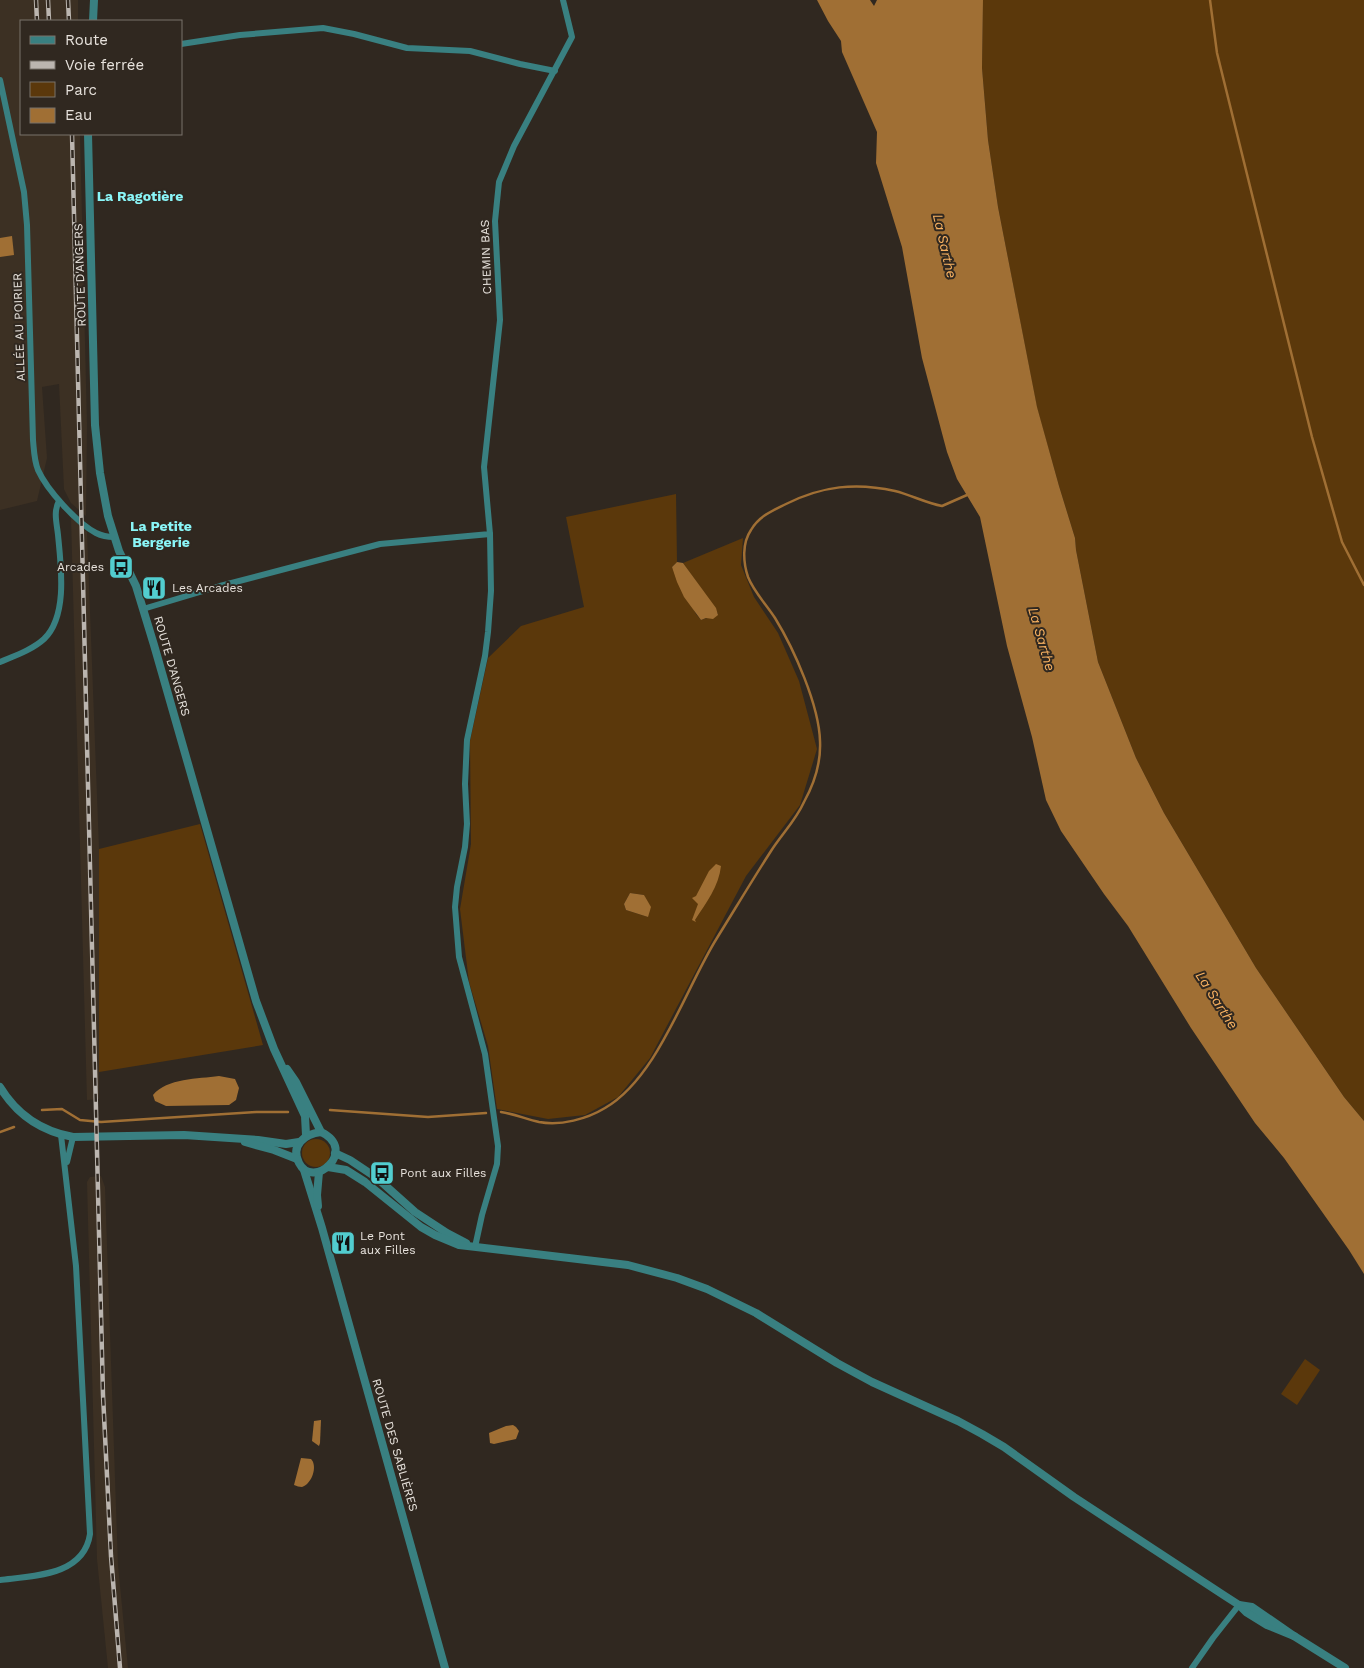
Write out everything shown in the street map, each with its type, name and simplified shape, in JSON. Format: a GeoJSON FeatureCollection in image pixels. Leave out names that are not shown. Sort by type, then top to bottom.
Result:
{"type":"FeatureCollection","features":[{"type":"Feature","properties":{"kind":"street"},"geometry":{"type":"LineString","coordinates":[[93,20],[94,0]]}},
{"type":"Feature","properties":{"kind":"street","name":"CHEMIN BAS"},"geometry":{"type":"LineString","coordinates":[[475,1247],[497,1164],[498,1146],[485,1054],[459,957],[455,907],[467,824],[465,776],[467,740],[485,656],[491,590],[490,532],[484,467],[500,320],[496,221],[499,182],[514,146],[572,36],[562,0]]}},
{"type":"Feature","properties":{"kind":"street"},"geometry":{"type":"LineString","coordinates":[[182,44],[240,35],[323,28],[407,48],[470,51],[555,71]]}},
{"type":"Feature","properties":{"kind":"street","name":"ALLÉE AU POIRIER"},"geometry":{"type":"LineString","coordinates":[[0,80],[24,192],[27,225],[34,453],[36,463],[42,479],[59,501],[91,530],[114,538]]}},
{"type":"Feature","properties":{"kind":"street","name":"ROUTE D'ANGERS"},"geometry":{"type":"LineString","coordinates":[[88,135],[96,440],[108,516],[114,538],[135,582],[256,1001],[274,1049],[305,1116],[306,1135]]}},
{"type":"Feature","properties":{"kind":"street"},"geometry":{"type":"LineString","coordinates":[[0,662],[40,642],[49,633],[57,620],[60,596],[60,559],[56,515],[59,501]]}},
{"type":"Feature","properties":{"kind":"street"},"geometry":{"type":"LineString","coordinates":[[143,609],[220,586],[380,544],[490,532]]}},
{"type":"Feature","properties":{"kind":"street","name":"ROUTE D'ANGERS"},"geometry":{"type":"LineString","coordinates":[[274,1049],[296,1082],[321,1132]]}},
{"type":"Feature","properties":{"kind":"street"},"geometry":{"type":"LineString","coordinates":[[0,1087],[10,1102],[25,1117],[37,1125],[73,1137],[184,1135],[258,1140],[286,1144],[298,1142],[306,1135],[321,1132],[332,1140],[336,1153],[333,1161],[328,1167],[319,1172],[312,1173],[304,1170],[297,1160],[298,1142]]}},
{"type":"Feature","properties":{"kind":"street"},"geometry":{"type":"LineString","coordinates":[[0,1580],[36,1576],[63,1569],[80,1558],[89,1541],[91,1526],[76,1266],[61,1134]]}},
{"type":"Feature","properties":{"kind":"street"},"geometry":{"type":"LineString","coordinates":[[66,1171],[68,1152],[73,1137]]}},
{"type":"Feature","properties":{"kind":"street"},"geometry":{"type":"LineString","coordinates":[[229,1138],[274,1150],[297,1160]]}},
{"type":"Feature","properties":{"kind":"street"},"geometry":{"type":"LineString","coordinates":[[336,1153],[378,1178],[415,1212],[439,1228],[475,1247]]}},
{"type":"Feature","properties":{"kind":"street"},"geometry":{"type":"LineString","coordinates":[[328,1167],[342,1169],[365,1182],[421,1227],[459,1245],[628,1265],[676,1278],[707,1289],[756,1313],[837,1363],[872,1382],[958,1421],[1004,1447],[1074,1497],[1239,1605],[1246,1612],[1294,1636],[1345,1668]]}},
{"type":"Feature","properties":{"kind":"street","name":"ROUTE DES SABLIÈRES"},"geometry":{"type":"LineString","coordinates":[[304,1170],[322,1228],[445,1668]]}},
{"type":"Feature","properties":{"kind":"street","name":"ROUTE DES SABLIÈRES"},"geometry":{"type":"LineString","coordinates":[[319,1172],[317,1195],[322,1228]]}},
{"type":"Feature","properties":{"kind":"street"},"geometry":{"type":"LineString","coordinates":[[1192,1668],[1239,1605]]}},
{"type":"Feature","properties":{"kind":"shaded area"},"geometry":{"type":"Polygon","coordinates":[[[0,0],[78,0],[78,20],[20,20],[20,135],[80,135],[87,426],[86,516],[71,503],[64,489],[59,384],[42,387],[47,458],[37,501],[0,510],[0,0]]]}},
{"type":"Feature","properties":{"kind":"shaded area"},"geometry":{"type":"Polygon","coordinates":[[[71,517],[87,532],[99,849],[99,1099],[87,1100],[71,517]]]}},
{"type":"Feature","properties":{"kind":"shaded area"},"geometry":{"type":"Polygon","coordinates":[[[101,1176],[105,1187],[118,1565],[128,1668],[108,1668],[97,1559],[87,1182],[90,1177],[101,1176]]]}},
{"type":"Feature","properties":{"kind":"green space"},"geometry":{"type":"Polygon","coordinates":[[[983,0],[1364,0],[1364,1121],[1344,1097],[1256,968],[1164,813],[1136,758],[1098,662],[1075,538],[1037,408],[998,207],[988,140],[982,68],[983,0]]]}},
{"type":"Feature","properties":{"kind":"green space"},"geometry":{"type":"Polygon","coordinates":[[[676,494],[677,562],[672,567],[696,614],[701,620],[718,614],[683,563],[743,538],[741,565],[754,597],[778,633],[799,681],[817,749],[800,805],[746,876],[650,1058],[618,1097],[585,1115],[548,1119],[497,1109],[488,1046],[469,982],[460,909],[471,844],[470,741],[488,658],[521,626],[584,607],[566,517],[676,494]],[[630,893],[624,904],[626,910],[648,917],[644,895],[630,893]]]}},
{"type":"Feature","properties":{"kind":"green space"},"geometry":{"type":"Polygon","coordinates":[[[200,824],[263,1045],[99,1072],[99,849],[200,824]]]}},
{"type":"Feature","properties":{"kind":"green space"},"geometry":{"type":"Polygon","coordinates":[[[316,1139],[326,1143],[330,1153],[326,1163],[316,1167],[306,1163],[302,1153],[306,1143],[316,1139]]]}},
{"type":"Feature","properties":{"kind":"green space"},"geometry":{"type":"Polygon","coordinates":[[[1305,1359],[1320,1370],[1297,1405],[1281,1394],[1305,1359]]]}},
{"type":"Feature","properties":{"kind":"water","name":"La Sarthe"},"geometry":{"type":"Polygon","coordinates":[[[817,0],[870,0],[874,6],[877,0],[983,0],[982,68],[988,140],[998,207],[1037,407],[1075,538],[1098,662],[1136,758],[1164,813],[1256,968],[1344,1097],[1364,1121],[1364,1274],[1284,1158],[1255,1123],[1191,1028],[1128,926],[1061,831],[1046,800],[1032,737],[1007,646],[980,517],[957,479],[947,452],[922,358],[902,247],[876,163],[877,132],[842,52],[841,41],[817,0]]]}},
{"type":"Feature","properties":{"kind":"water"},"geometry":{"type":"Polygon","coordinates":[[[12,236],[14,255],[0,257],[0,238],[12,236]]]}},
{"type":"Feature","properties":{"kind":"water"},"geometry":{"type":"Polygon","coordinates":[[[677,562],[683,563],[716,608],[718,615],[713,619],[706,618],[701,620],[684,597],[672,567],[677,562]]]}},
{"type":"Feature","properties":{"kind":"water"},"geometry":{"type":"Polygon","coordinates":[[[716,864],[721,866],[718,880],[695,920],[696,922],[692,920],[698,904],[692,898],[696,896],[709,871],[716,864]]]}},
{"type":"Feature","properties":{"kind":"water"},"geometry":{"type":"Polygon","coordinates":[[[630,893],[644,895],[651,907],[648,917],[626,910],[624,904],[630,893]]]}},
{"type":"Feature","properties":{"kind":"water"},"geometry":{"type":"Polygon","coordinates":[[[219,1076],[235,1079],[239,1088],[236,1100],[229,1105],[166,1106],[155,1101],[153,1095],[166,1085],[183,1080],[219,1076]]]}},
{"type":"Feature","properties":{"kind":"water"},"geometry":{"type":"Polygon","coordinates":[[[321,1420],[319,1446],[312,1441],[314,1421],[321,1420]]]}},
{"type":"Feature","properties":{"kind":"water"},"geometry":{"type":"Polygon","coordinates":[[[513,1425],[519,1431],[516,1439],[494,1444],[490,1443],[489,1433],[513,1425]]]}},
{"type":"Feature","properties":{"kind":"water"},"geometry":{"type":"Polygon","coordinates":[[[301,1458],[311,1459],[314,1470],[309,1482],[299,1487],[294,1485],[301,1458]]]}},
{"type":"Feature","properties":{"kind":"waterway"},"geometry":{"type":"LineString","coordinates":[[1210,0],[1217,53],[1312,437],[1342,542],[1364,585]]}},
{"type":"Feature","properties":{"kind":"waterway"},"geometry":{"type":"LineString","coordinates":[[501,1112],[539,1122],[565,1122],[598,1112],[624,1094],[640,1076],[655,1054],[717,938],[771,851],[801,809],[811,788],[818,765],[820,749],[819,727],[810,694],[790,645],[748,577],[744,559],[745,547],[748,535],[754,525],[766,514],[799,498],[839,487],[881,488],[942,506],[967,495]]}},
{"type":"Feature","properties":{"kind":"waterway"},"geometry":{"type":"LineString","coordinates":[[42,1110],[62,1109],[80,1120],[101,1122],[256,1112],[288,1112]]}},
{"type":"Feature","properties":{"kind":"waterway"},"geometry":{"type":"LineString","coordinates":[[330,1110],[428,1117],[486,1113]]}},
{"type":"Feature","properties":{"kind":"waterway"},"geometry":{"type":"LineString","coordinates":[[0,1132],[14,1127]]}},
{"type":"Feature","properties":{"kind":"railway"},"geometry":{"type":"LineString","coordinates":[[36,0],[37,20]]}},
{"type":"Feature","properties":{"kind":"railway"},"geometry":{"type":"LineString","coordinates":[[48,0],[49,20]]}},
{"type":"Feature","properties":{"kind":"railway"},"geometry":{"type":"LineString","coordinates":[[68,0],[69,20]]}},
{"type":"Feature","properties":{"kind":"railway"},"geometry":{"type":"LineString","coordinates":[[72,135],[103,1395],[111,1556],[120,1668]]}},
{"type":"Feature","properties":{"kind":"place","name":"Arcades"},"geometry":{"type":"Point","coordinates":[121,567]}},
{"type":"Feature","properties":{"kind":"place","name":"Les Arcades"},"geometry":{"type":"Point","coordinates":[154,588]}},
{"type":"Feature","properties":{"kind":"place","name":"Pont aux Filles"},"geometry":{"type":"Point","coordinates":[382,1173]}},
{"type":"Feature","properties":{"kind":"place","name":"Le Pont aux Filles"},"geometry":{"type":"Point","coordinates":[343,1243]}},
{"type":"Feature","properties":{"kind":"district","name":"La Ragotière"},"geometry":{"type":"Point","coordinates":[140,196]}},
{"type":"Feature","properties":{"kind":"district","name":"La Petite Bergerie"},"geometry":{"type":"Point","coordinates":[161,534]}}]}
